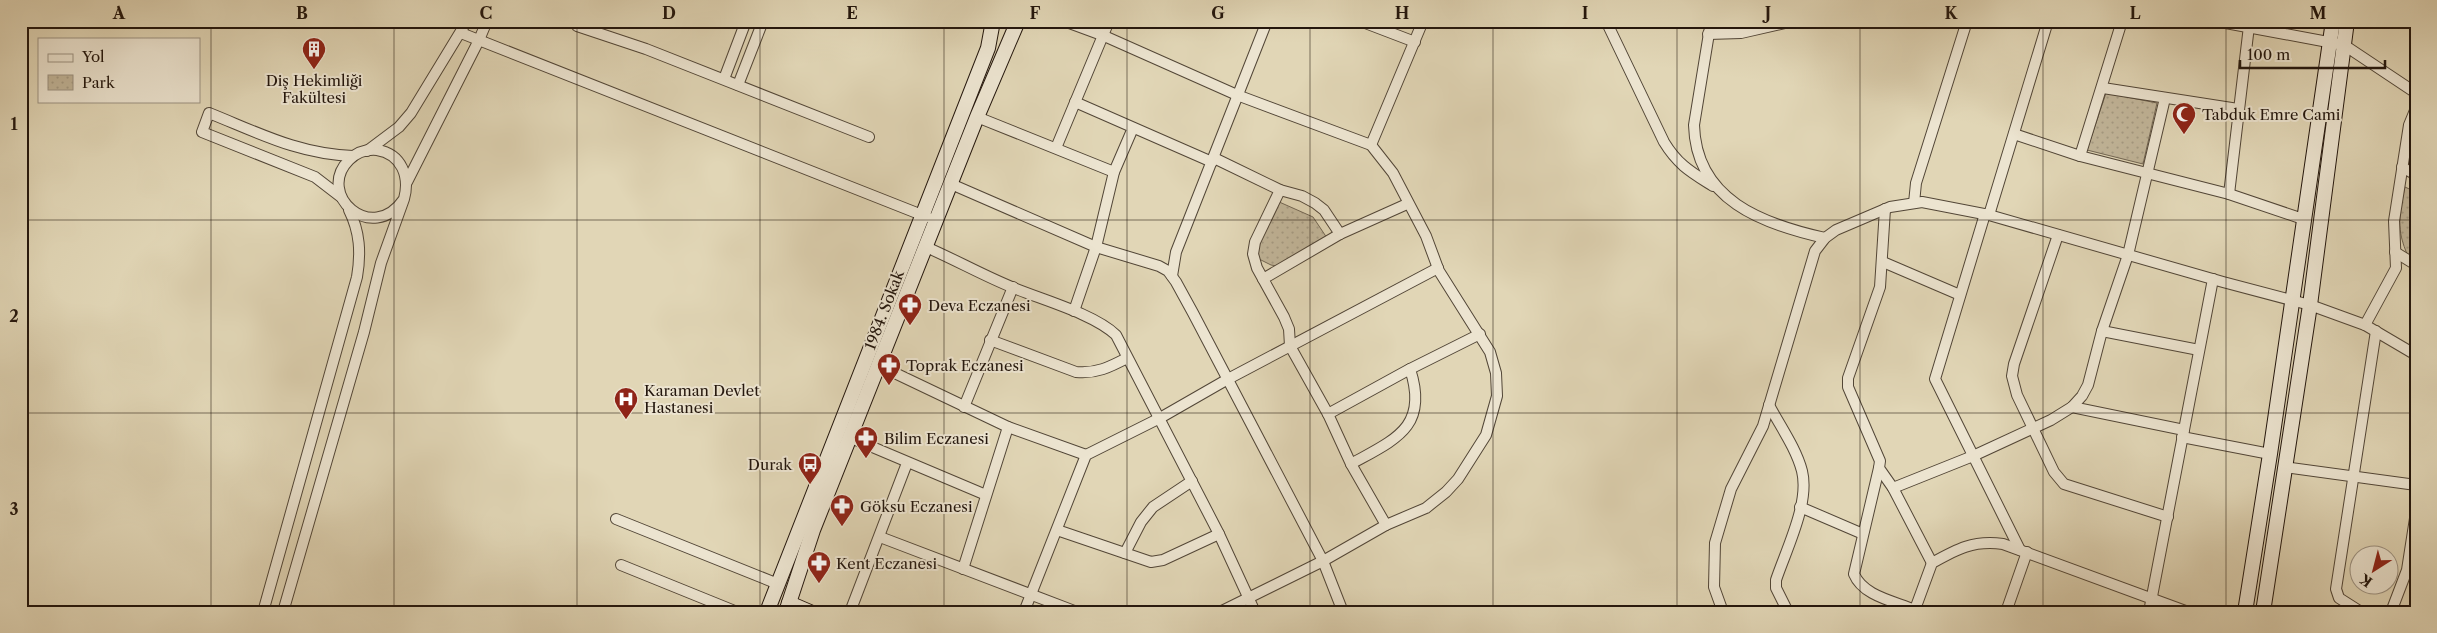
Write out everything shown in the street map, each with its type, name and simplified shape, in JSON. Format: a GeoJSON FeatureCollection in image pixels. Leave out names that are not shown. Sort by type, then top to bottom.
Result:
{"type":"FeatureCollection","features":[{"type":"Feature","properties":{"kind":"main road"},"geometry":{"type":"LineString","coordinates":[[767,612],[988,48],[993,21]]}},
{"type":"Feature","properties":{"kind":"main road","name":"1984. Sokak"},"geometry":{"type":"LineString","coordinates":[[788,607],[812,530],[880,366],[977,117],[1018,21]]}},
{"type":"Feature","properties":{"kind":"main road"},"geometry":{"type":"LineString","coordinates":[[2245,612],[2333,21]]}},
{"type":"Feature","properties":{"kind":"main road"},"geometry":{"type":"LineString","coordinates":[[2263,612],[2310,305],[2347,21]]}},
{"type":"Feature","properties":{"kind":"main road"},"geometry":{"type":"LineString","coordinates":[[788,607],[810,612]]}},
{"type":"Feature","properties":{"kind":"street"},"geometry":{"type":"LineString","coordinates":[[341,197],[316,177],[202,132],[209,113],[311,153],[353,156],[367,151],[399,127],[411,113],[467,21]]}},
{"type":"Feature","properties":{"kind":"street"},"geometry":{"type":"LineString","coordinates":[[283,612],[364,332],[381,263],[404,199],[407,182],[480,40],[487,21]]}},
{"type":"Feature","properties":{"kind":"street"},"geometry":{"type":"LineString","coordinates":[[579,21],[577,26],[646,49],[869,137]]}},
{"type":"Feature","properties":{"kind":"street"},"geometry":{"type":"LineString","coordinates":[[724,79],[746,21]]}},
{"type":"Feature","properties":{"kind":"street"},"geometry":{"type":"LineString","coordinates":[[738,85],[763,21]]}},
{"type":"Feature","properties":{"kind":"street"},"geometry":{"type":"LineString","coordinates":[[1064,21],[1237,95],[1371,145],[1392,173],[1407,204],[1426,236],[1438,268],[1490,352],[1496,373],[1497,396],[1486,435],[1458,479],[1446,492],[1426,508],[1386,525],[1323,561],[1220,612]]}},
{"type":"Feature","properties":{"kind":"street"},"geometry":{"type":"LineString","coordinates":[[1056,148],[1109,21]]}},
{"type":"Feature","properties":{"kind":"street"},"geometry":{"type":"LineString","coordinates":[[1172,276],[1176,252],[1267,21]]}},
{"type":"Feature","properties":{"kind":"street"},"geometry":{"type":"LineString","coordinates":[[1360,21],[1415,42]]}},
{"type":"Feature","properties":{"kind":"street"},"geometry":{"type":"LineString","coordinates":[[1371,145],[1424,21]]}},
{"type":"Feature","properties":{"kind":"street"},"geometry":{"type":"LineString","coordinates":[[1606,21],[1674,159],[1686,170],[1716,188],[1734,203],[1760,218],[1792,231],[1825,238]]}},
{"type":"Feature","properties":{"kind":"street"},"geometry":{"type":"LineString","coordinates":[[1711,21],[1694,125],[1695,142],[1703,166],[1716,188]]}},
{"type":"Feature","properties":{"kind":"street"},"geometry":{"type":"LineString","coordinates":[[1708,34],[1741,33],[1794,21]]}},
{"type":"Feature","properties":{"kind":"street"},"geometry":{"type":"LineString","coordinates":[[1914,203],[1916,183],[1968,21]]}},
{"type":"Feature","properties":{"kind":"street"},"geometry":{"type":"LineString","coordinates":[[2006,612],[2024,551],[1973,456],[1935,379],[1960,295],[2014,134],[2048,21]]}},
{"type":"Feature","properties":{"kind":"street"},"geometry":{"type":"LineString","coordinates":[[2080,156],[2103,88],[2122,21]]}},
{"type":"Feature","properties":{"kind":"street"},"geometry":{"type":"LineString","coordinates":[[2215,21],[2344,45],[2416,93]]}},
{"type":"Feature","properties":{"kind":"street"},"geometry":{"type":"LineString","coordinates":[[2229,194],[2249,26]]}},
{"type":"Feature","properties":{"kind":"street"},"geometry":{"type":"LineString","coordinates":[[460,33],[937,221]]}},
{"type":"Feature","properties":{"kind":"street"},"geometry":{"type":"LineString","coordinates":[[2103,88],[2238,109]]}},
{"type":"Feature","properties":{"kind":"street"},"geometry":{"type":"LineString","coordinates":[[1893,488],[1973,456],[2072,407],[2088,385],[2102,331],[2128,255],[2165,98]]}},
{"type":"Feature","properties":{"kind":"street"},"geometry":{"type":"LineString","coordinates":[[1075,102],[1280,190],[1302,196],[1324,210],[1340,234]]}},
{"type":"Feature","properties":{"kind":"street"},"geometry":{"type":"LineString","coordinates":[[2365,325],[2396,268],[2394,221],[2409,125],[2416,108]]}},
{"type":"Feature","properties":{"kind":"street"},"geometry":{"type":"LineString","coordinates":[[977,117],[1114,172]]}},
{"type":"Feature","properties":{"kind":"street"},"geometry":{"type":"LineString","coordinates":[[1074,311],[1096,247],[1114,172],[1133,128]]}},
{"type":"Feature","properties":{"kind":"street"},"geometry":{"type":"LineString","coordinates":[[2014,134],[2080,156],[2229,194],[2303,218]]}},
{"type":"Feature","properties":{"kind":"street"},"geometry":{"type":"LineString","coordinates":[[367,151],[386,152],[396,158],[403,167],[407,182]]}},
{"type":"Feature","properties":{"kind":"street"},"geometry":{"type":"LineString","coordinates":[[263,612],[357,277],[360,258],[359,241],[355,223],[341,197],[338,186],[345,164],[353,156]]}},
{"type":"Feature","properties":{"kind":"street"},"geometry":{"type":"LineString","coordinates":[[2402,167],[2416,175]]}},
{"type":"Feature","properties":{"kind":"street"},"geometry":{"type":"LineString","coordinates":[[951,184],[1096,247],[1159,266],[1172,276],[1323,561],[1343,612]]}},
{"type":"Feature","properties":{"kind":"street"},"geometry":{"type":"LineString","coordinates":[[1280,190],[1256,242],[1253,254],[1263,279],[1284,316],[1290,346],[1328,414],[1351,464],[1386,525]]}},
{"type":"Feature","properties":{"kind":"street"},"geometry":{"type":"LineString","coordinates":[[347,207],[356,214],[367,218],[378,218],[389,215],[398,208],[404,199]]}},
{"type":"Feature","properties":{"kind":"street"},"geometry":{"type":"LineString","coordinates":[[1723,612],[1714,587],[1715,543],[1730,489],[1763,426],[1815,251],[1825,238],[1836,230],[1886,209],[1922,202],[1987,215],[2310,305],[2365,325],[2416,355]]}},
{"type":"Feature","properties":{"kind":"street"},"geometry":{"type":"LineString","coordinates":[[1263,279],[1340,234],[1407,204]]}},
{"type":"Feature","properties":{"kind":"street"},"geometry":{"type":"LineString","coordinates":[[1886,209],[1880,287],[1848,378],[1848,387],[1856,408],[1880,461],[1854,574],[1857,582],[1865,590],[1914,611],[1932,563],[1974,543],[2003,544],[2188,612]]}},
{"type":"Feature","properties":{"kind":"street"},"geometry":{"type":"LineString","coordinates":[[2058,235],[2012,376],[2017,395],[2054,472],[2064,484],[2168,517]]}},
{"type":"Feature","properties":{"kind":"street"},"geometry":{"type":"LineString","coordinates":[[926,247],[1013,288],[1074,311],[1108,328],[1116,335],[1219,534],[1249,597],[1254,612]]}},
{"type":"Feature","properties":{"kind":"street"},"geometry":{"type":"LineString","coordinates":[[2395,252],[2416,265]]}},
{"type":"Feature","properties":{"kind":"street"},"geometry":{"type":"LineString","coordinates":[[1883,262],[1960,295]]}},
{"type":"Feature","properties":{"kind":"street"},"geometry":{"type":"LineString","coordinates":[[1024,612],[1086,455],[1160,418],[1228,379],[1438,268]]}},
{"type":"Feature","properties":{"kind":"street"},"geometry":{"type":"LineString","coordinates":[[2149,612],[2213,279]]}},
{"type":"Feature","properties":{"kind":"street"},"geometry":{"type":"LineString","coordinates":[[964,407],[1013,288]]}},
{"type":"Feature","properties":{"kind":"street"},"geometry":{"type":"LineString","coordinates":[[2102,331],[2199,350]]}},
{"type":"Feature","properties":{"kind":"street"},"geometry":{"type":"LineString","coordinates":[[2361,612],[2339,598],[2336,590],[2376,331]]}},
{"type":"Feature","properties":{"kind":"street"},"geometry":{"type":"LineString","coordinates":[[1328,414],[1410,369],[1480,334]]}},
{"type":"Feature","properties":{"kind":"street"},"geometry":{"type":"LineString","coordinates":[[990,340],[1076,372],[1088,373],[1107,369],[1127,358]]}},
{"type":"Feature","properties":{"kind":"street"},"geometry":{"type":"LineString","coordinates":[[880,366],[1008,427],[1086,455]]}},
{"type":"Feature","properties":{"kind":"street"},"geometry":{"type":"LineString","coordinates":[[1351,464],[1392,440],[1411,420],[1416,398],[1416,387],[1410,369]]}},
{"type":"Feature","properties":{"kind":"street"},"geometry":{"type":"LineString","coordinates":[[1769,405],[1802,472],[1803,492],[1800,507],[1776,580],[1776,588],[1788,612]]}},
{"type":"Feature","properties":{"kind":"street"},"geometry":{"type":"LineString","coordinates":[[2072,407],[2270,454]]}},
{"type":"Feature","properties":{"kind":"street"},"geometry":{"type":"LineString","coordinates":[[963,569],[1008,427]]}},
{"type":"Feature","properties":{"kind":"street"},"geometry":{"type":"LineString","coordinates":[[851,438],[986,495]]}},
{"type":"Feature","properties":{"kind":"street"},"geometry":{"type":"LineString","coordinates":[[850,612],[907,463]]}},
{"type":"Feature","properties":{"kind":"street"},"geometry":{"type":"LineString","coordinates":[[2284,467],[2416,485]]}},
{"type":"Feature","properties":{"kind":"street"},"geometry":{"type":"LineString","coordinates":[[1879,468],[1893,488],[1932,563]]}},
{"type":"Feature","properties":{"kind":"street"},"geometry":{"type":"LineString","coordinates":[[1125,553],[1141,522],[1153,507],[1192,481]]}},
{"type":"Feature","properties":{"kind":"street"},"geometry":{"type":"LineString","coordinates":[[1800,507],[1864,534]]}},
{"type":"Feature","properties":{"kind":"street"},"geometry":{"type":"LineString","coordinates":[[2390,612],[2411,572],[2416,512]]}},
{"type":"Feature","properties":{"kind":"street"},"geometry":{"type":"LineString","coordinates":[[616,519],[778,584]]}},
{"type":"Feature","properties":{"kind":"street"},"geometry":{"type":"LineString","coordinates":[[1057,530],[1151,562],[1163,560],[1219,534]]}},
{"type":"Feature","properties":{"kind":"street"},"geometry":{"type":"LineString","coordinates":[[880,537],[1077,612]]}},
{"type":"Feature","properties":{"kind":"street"},"geometry":{"type":"LineString","coordinates":[[621,565],[737,612]]}},
{"type":"Feature","properties":{"kind":"green space"},"geometry":{"type":"Polygon","coordinates":[[[2106,93],[2157,103],[2143,164],[2087,150],[2106,93]]]}},
{"type":"Feature","properties":{"kind":"green space"},"geometry":{"type":"Polygon","coordinates":[[[2405,187],[2416,192],[2416,258],[2408,256],[2400,230],[2400,213],[2405,187]]]}},
{"type":"Feature","properties":{"kind":"green space"},"geometry":{"type":"Polygon","coordinates":[[[1277,201],[1313,217],[1327,238],[1277,266],[1257,258],[1255,253],[1277,201]]]}},
{"type":"Feature","properties":{"kind":"place","name":"Diş Hekimliği Fakültesi"},"geometry":{"type":"Point","coordinates":[314,70]}},
{"type":"Feature","properties":{"kind":"place","name":"Tabduk Emre Cami"},"geometry":{"type":"Point","coordinates":[2184,135]}},
{"type":"Feature","properties":{"kind":"place","name":"Deva Eczanesi"},"geometry":{"type":"Point","coordinates":[910,326]}},
{"type":"Feature","properties":{"kind":"place","name":"Toprak Eczanesi"},"geometry":{"type":"Point","coordinates":[889,386]}},
{"type":"Feature","properties":{"kind":"place","name":"Karaman Devlet Hastanesi"},"geometry":{"type":"Point","coordinates":[626,420]}},
{"type":"Feature","properties":{"kind":"place","name":"Bilim Eczanesi"},"geometry":{"type":"Point","coordinates":[866,459]}},
{"type":"Feature","properties":{"kind":"place","name":"Durak"},"geometry":{"type":"Point","coordinates":[810,485]}},
{"type":"Feature","properties":{"kind":"place","name":"Göksu Eczanesi"},"geometry":{"type":"Point","coordinates":[842,527]}},
{"type":"Feature","properties":{"kind":"place","name":"Kent Eczanesi"},"geometry":{"type":"Point","coordinates":[819,584]}}]}
